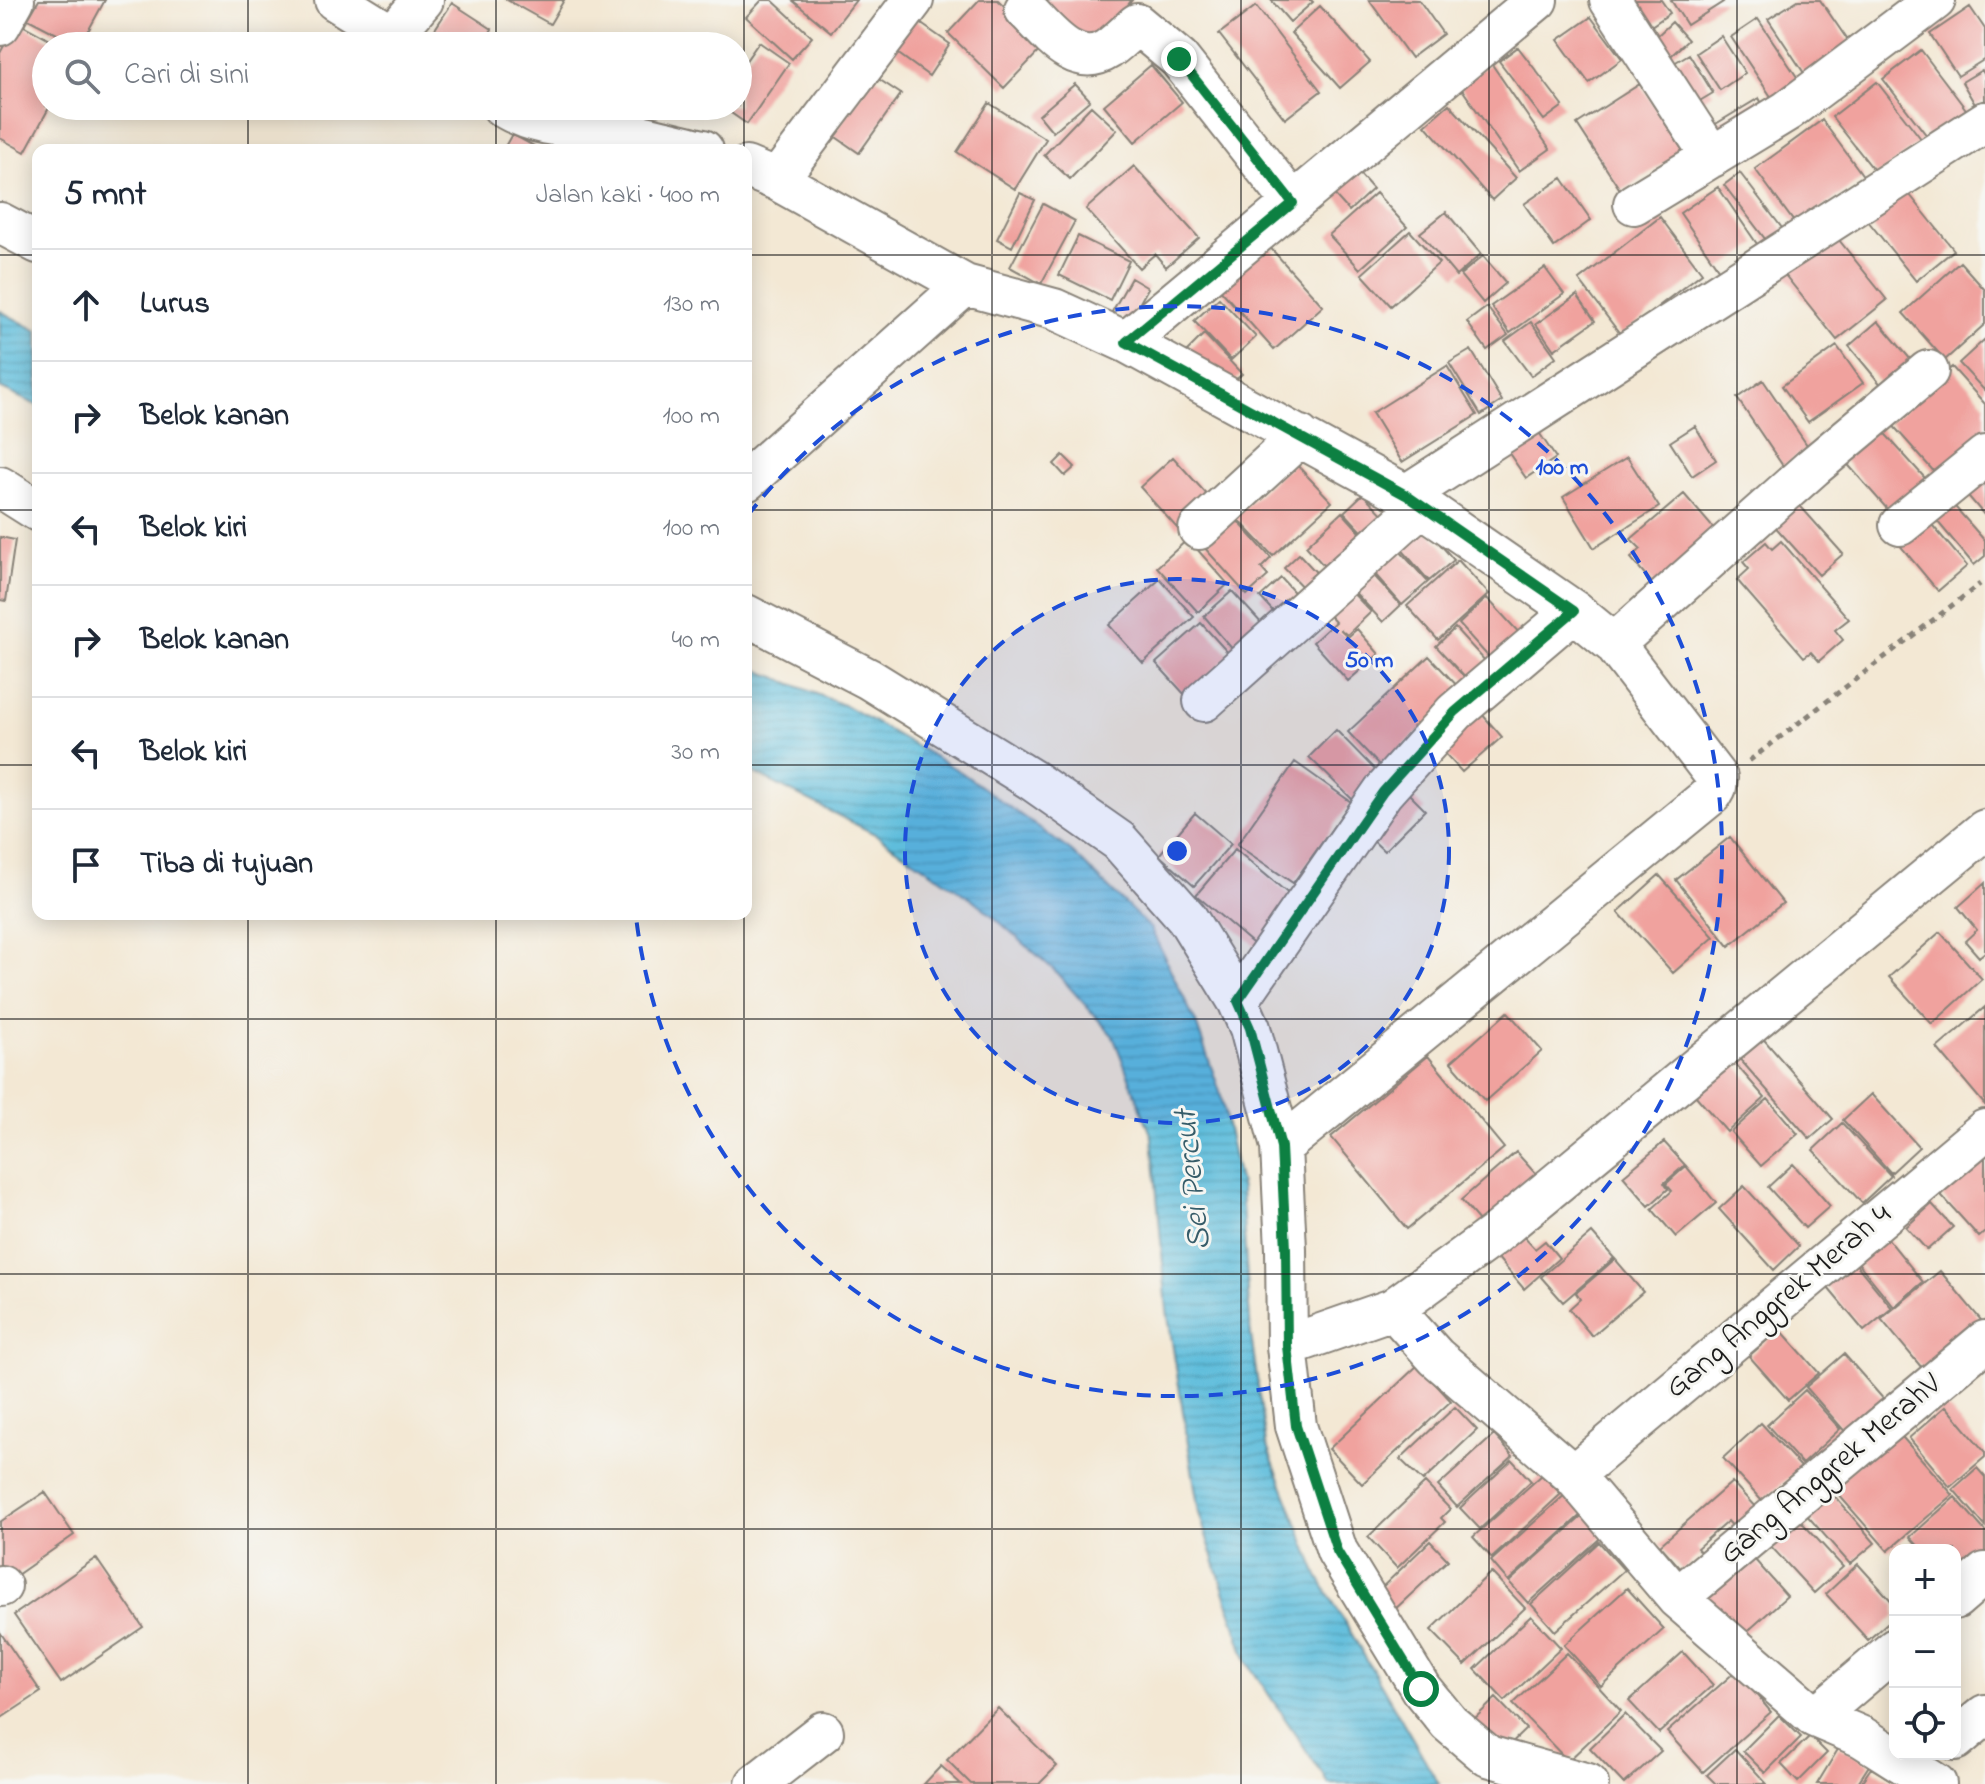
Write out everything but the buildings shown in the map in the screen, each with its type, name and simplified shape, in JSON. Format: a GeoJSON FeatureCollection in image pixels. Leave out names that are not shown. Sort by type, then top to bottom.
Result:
{"type":"FeatureCollection","features":[{"type":"Feature","properties":{"kind":"street"},"geometry":{"type":"LineString","coordinates":[[0,25],[14,0]]}},
{"type":"Feature","properties":{"kind":"street"},"geometry":{"type":"LineString","coordinates":[[335,0],[387,32]]}},
{"type":"Feature","properties":{"kind":"street"},"geometry":{"type":"LineString","coordinates":[[406,32],[423,0]]}},
{"type":"Feature","properties":{"kind":"street"},"geometry":{"type":"LineString","coordinates":[[913,0],[762,174],[965,285],[1054,309],[1126,342],[1414,500],[1574,611],[1614,644],[1717,778],[1712,794],[1281,1147]]}},
{"type":"Feature","properties":{"kind":"street"},"geometry":{"type":"LineString","coordinates":[[1610,0],[1712,157]]}},
{"type":"Feature","properties":{"kind":"street"},"geometry":{"type":"LineString","coordinates":[[1634,204],[1787,111],[1935,0]]}},
{"type":"Feature","properties":{"kind":"street"},"geometry":{"type":"LineString","coordinates":[[1126,342],[1522,5]]}},
{"type":"Feature","properties":{"kind":"street"},"geometry":{"type":"LineString","coordinates":[[1025,9],[1073,54],[1089,57],[1107,50],[1140,12],[1293,203]]}},
{"type":"Feature","properties":{"kind":"street"},"geometry":{"type":"LineString","coordinates":[[527,120],[649,144]]}},
{"type":"Feature","properties":{"kind":"street"},"geometry":{"type":"LineString","coordinates":[[1204,701],[1414,500],[1985,122]]}},
{"type":"Feature","properties":{"kind":"street"},"geometry":{"type":"LineString","coordinates":[[0,223],[32,240]]}},
{"type":"Feature","properties":{"kind":"street"},"geometry":{"type":"LineString","coordinates":[[752,476],[965,285]]}},
{"type":"Feature","properties":{"kind":"street"},"geometry":{"type":"LineString","coordinates":[[1614,644],[1813,467],[1928,371]]}},
{"type":"Feature","properties":{"kind":"street"},"geometry":{"type":"LineString","coordinates":[[1199,529],[1300,436]]}},
{"type":"Feature","properties":{"kind":"street"},"geometry":{"type":"LineString","coordinates":[[1900,525],[1985,456]]}},
{"type":"Feature","properties":{"kind":"street"},"geometry":{"type":"LineString","coordinates":[[0,487],[32,507]]}},
{"type":"Feature","properties":{"kind":"street"},"geometry":{"type":"LineString","coordinates":[[1238,1001],[1383,792],[1455,712],[1574,611]]}},
{"type":"Feature","properties":{"kind":"street"},"geometry":{"type":"LineString","coordinates":[[752,618],[869,679],[1032,780],[1119,841],[1187,918],[1238,1001],[1250,1028],[1281,1147],[1287,1346],[1296,1426],[1337,1551],[1421,1689],[1449,1723],[1488,1756],[1588,1784]]}},
{"type":"Feature","properties":{"kind":"street"},"geometry":{"type":"LineString","coordinates":[[1287,1346],[1393,1309],[1494,1235],[1985,830]]}},
{"type":"Feature","properties":{"kind":"street","name":"Gang Anggrek Merah 4"},"geometry":{"type":"LineString","coordinates":[[1573,1475],[1985,1130]]}},
{"type":"Feature","properties":{"kind":"street"},"geometry":{"type":"LineString","coordinates":[[1393,1309],[1436,1357],[1573,1475],[1677,1598],[1815,1717],[1937,1773]]}},
{"type":"Feature","properties":{"kind":"street","name":"Gang Anggrek MerahV"},"geometry":{"type":"LineString","coordinates":[[1677,1598],[1985,1341]]}},
{"type":"Feature","properties":{"kind":"street"},"geometry":{"type":"LineString","coordinates":[[1961,1594],[1985,1573]]}},
{"type":"Feature","properties":{"kind":"street"},"geometry":{"type":"LineString","coordinates":[[1815,1717],[1889,1654]]}},
{"type":"Feature","properties":{"kind":"street"},"geometry":{"type":"LineString","coordinates":[[1961,1735],[1985,1715]]}},
{"type":"Feature","properties":{"kind":"street"},"geometry":{"type":"LineString","coordinates":[[756,1784],[823,1732]]}},
{"type":"Feature","properties":{"kind":"path"},"geometry":{"type":"LineString","coordinates":[[1716,787],[1980,584]]}},
{"type":"Feature","properties":{"kind":"water"},"geometry":{"type":"Polygon","coordinates":[[[0,311],[32,328],[32,403],[0,388],[0,311]]]}},
{"type":"Feature","properties":{"kind":"water","name":"Sei Percut"},"geometry":{"type":"Polygon","coordinates":[[[752,667],[848,707],[961,772],[1072,852],[1151,929],[1196,1023],[1220,1092],[1241,1190],[1251,1335],[1266,1444],[1318,1576],[1439,1784],[1329,1784],[1247,1662],[1199,1513],[1167,1310],[1152,1137],[1113,1036],[1054,970],[979,904],[875,834],[752,772],[752,667]]]}},
{"type":"Feature","properties":{"kind":"route"},"geometry":{"type":"LineString","coordinates":[[1179,59],[1293,203],[1126,342],[1406,495],[1574,611],[1455,712],[1383,792],[1238,1001],[1250,1028],[1281,1147],[1287,1346],[1296,1426],[1337,1551],[1421,1689]]}}]}
